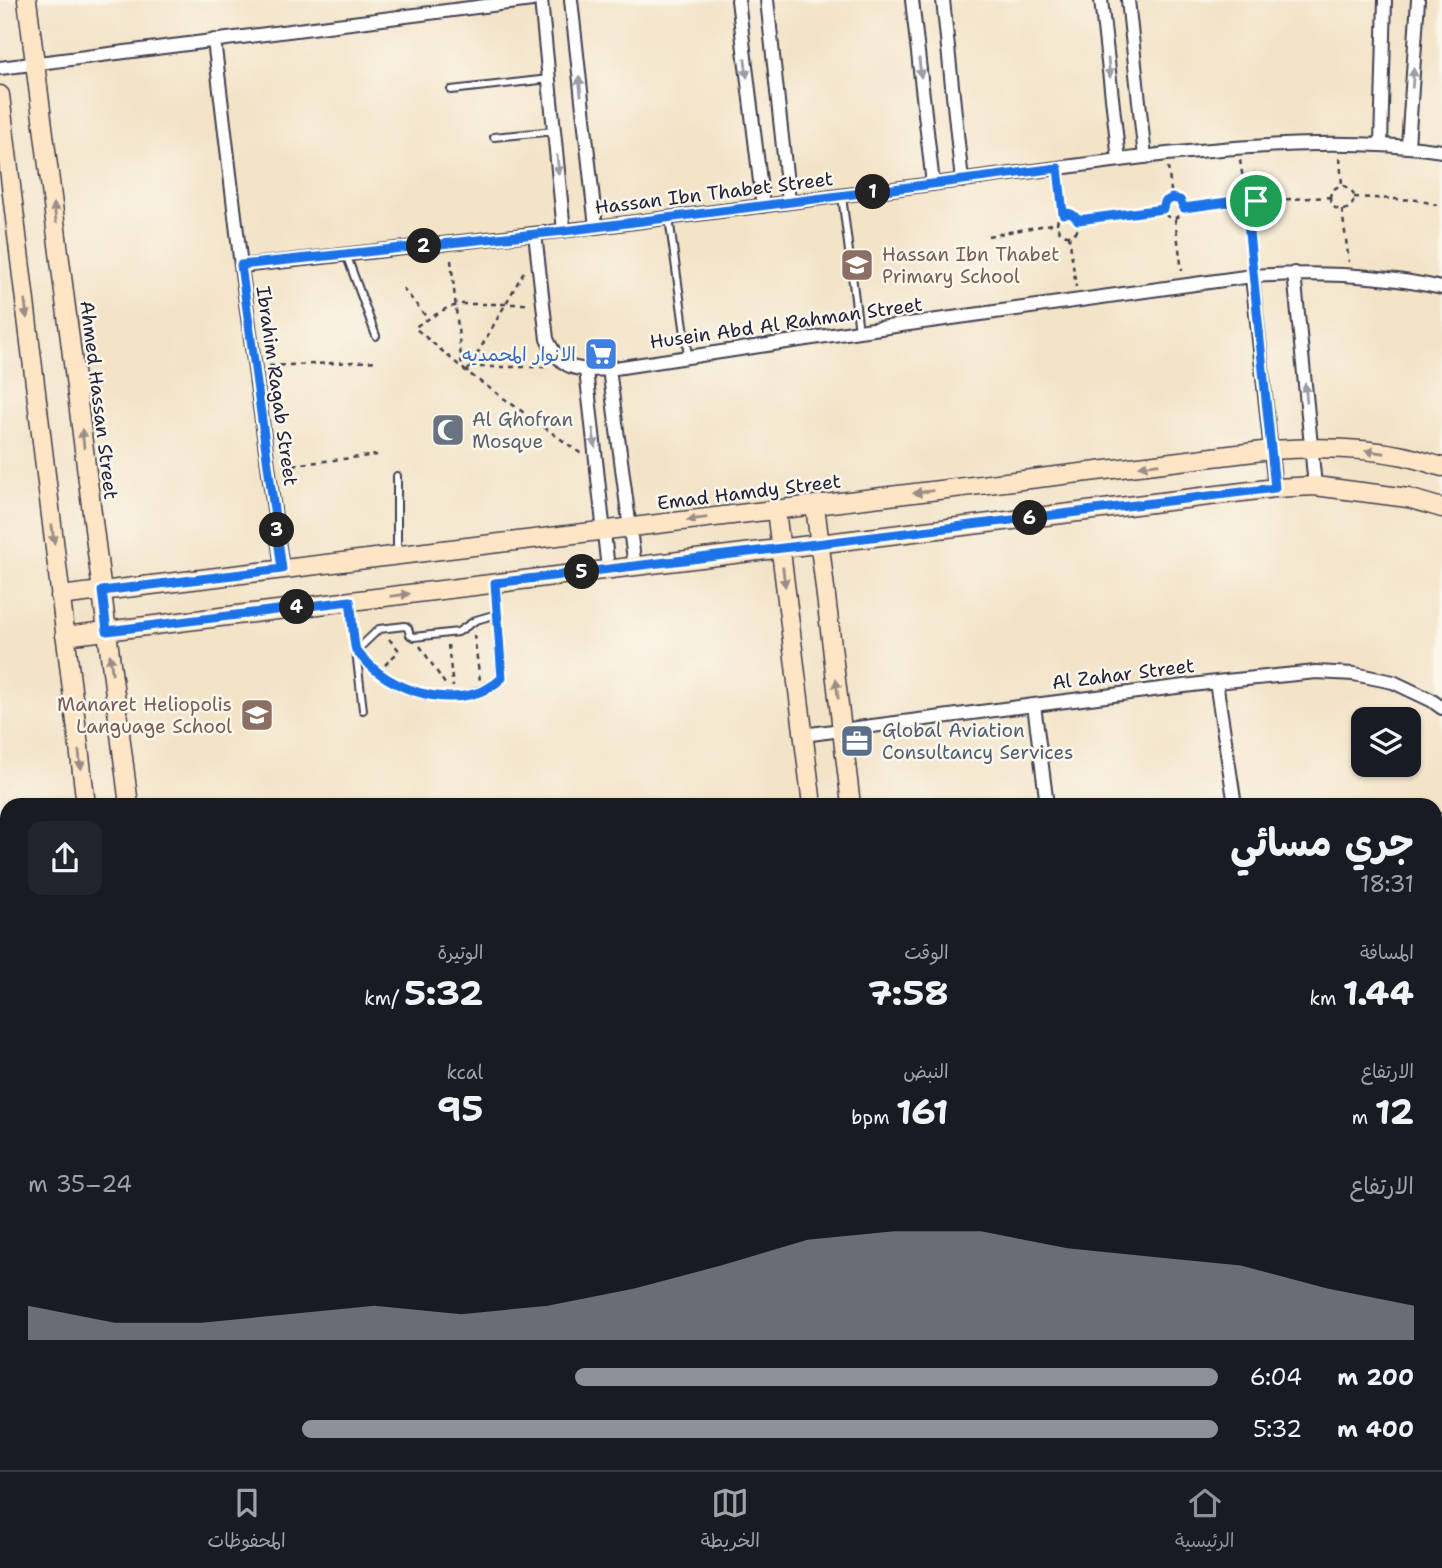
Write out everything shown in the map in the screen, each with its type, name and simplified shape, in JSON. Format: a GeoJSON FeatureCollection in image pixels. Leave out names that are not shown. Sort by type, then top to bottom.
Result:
{"type":"FeatureCollection","features":[{"type":"Feature","properties":{"kind":"street","name":"Ahmed Hassan Street"},"geometry":{"type":"LineString","coordinates":[[27,0],[128,798]]}},
{"type":"Feature","properties":{"kind":"street"},"geometry":{"type":"LineString","coordinates":[[0,68],[532,0]]}},
{"type":"Feature","properties":{"kind":"street"},"geometry":{"type":"LineString","coordinates":[[541,0],[564,231]]}},
{"type":"Feature","properties":{"kind":"street"},"geometry":{"type":"LineString","coordinates":[[571,0],[596,227]]}},
{"type":"Feature","properties":{"kind":"street"},"geometry":{"type":"LineString","coordinates":[[738,0],[763,206]]}},
{"type":"Feature","properties":{"kind":"street"},"geometry":{"type":"LineString","coordinates":[[767,0],[789,202]]}},
{"type":"Feature","properties":{"kind":"street"},"geometry":{"type":"LineString","coordinates":[[912,0],[933,184]]}},
{"type":"Feature","properties":{"kind":"street"},"geometry":{"type":"LineString","coordinates":[[943,0],[962,181]]}},
{"type":"Feature","properties":{"kind":"street"},"geometry":{"type":"LineString","coordinates":[[1101,0],[1119,160]]}},
{"type":"Feature","properties":{"kind":"street"},"geometry":{"type":"LineString","coordinates":[[1128,0],[1145,157]]}},
{"type":"Feature","properties":{"kind":"street"},"geometry":{"type":"LineString","coordinates":[[1381,144],[1385,0]]}},
{"type":"Feature","properties":{"kind":"street"},"geometry":{"type":"LineString","coordinates":[[1408,146],[1418,0]]}},
{"type":"Feature","properties":{"kind":"street","name":"Ibrahim Ragab Street"},"geometry":{"type":"LineString","coordinates":[[214,40],[282,569]]}},
{"type":"Feature","properties":{"kind":"street"},"geometry":{"type":"LineString","coordinates":[[0,95],[85,798]]}},
{"type":"Feature","properties":{"kind":"street","name":"Hassan Ibn Thabet Street"},"geometry":{"type":"LineString","coordinates":[[241,265],[564,231],[1238,147],[1381,144],[1442,151]]}},
{"type":"Feature","properties":{"kind":"street"},"geometry":{"type":"LineString","coordinates":[[535,234],[547,339],[552,351],[561,361]]}},
{"type":"Feature","properties":{"kind":"street"},"geometry":{"type":"LineString","coordinates":[[1294,273],[1315,486]]}},
{"type":"Feature","properties":{"kind":"street","name":"Husein Abd Al Rahman Street"},"geometry":{"type":"LineString","coordinates":[[561,361],[573,368],[609,369],[1252,275],[1294,273],[1380,277],[1442,288]]}},
{"type":"Feature","properties":{"kind":"street"},"geometry":{"type":"LineString","coordinates":[[1252,275],[1275,488]]}},
{"type":"Feature","properties":{"kind":"street"},"geometry":{"type":"LineString","coordinates":[[609,369],[635,567]]}},
{"type":"Feature","properties":{"kind":"street"},"geometry":{"type":"LineString","coordinates":[[586,370],[608,569]]}},
{"type":"Feature","properties":{"kind":"street","name":"Emad Hamdy Street"},"geometry":{"type":"LineString","coordinates":[[60,596],[1271,450],[1311,447],[1364,451],[1404,456],[1442,467]]}},
{"type":"Feature","properties":{"kind":"street"},"geometry":{"type":"LineString","coordinates":[[65,636],[1275,488],[1315,486],[1408,498],[1442,508]]}},
{"type":"Feature","properties":{"kind":"street"},"geometry":{"type":"LineString","coordinates":[[816,505],[850,798]]}},
{"type":"Feature","properties":{"kind":"street"},"geometry":{"type":"LineString","coordinates":[[776,510],[811,798]]}},
{"type":"Feature","properties":{"kind":"street","name":"Al Zahar Street"},"geometry":{"type":"LineString","coordinates":[[803,735],[1216,682],[1316,672],[1354,674],[1393,682],[1442,708]]}},
{"type":"Feature","properties":{"kind":"street"},"geometry":{"type":"LineString","coordinates":[[1216,682],[1234,798]]}},
{"type":"Feature","properties":{"kind":"street"},"geometry":{"type":"LineString","coordinates":[[1034,705],[1046,798]]}},
{"type":"Feature","properties":{"kind":"lane"},"geometry":{"type":"LineString","coordinates":[[450,90],[549,79]]}},
{"type":"Feature","properties":{"kind":"lane"},"geometry":{"type":"LineString","coordinates":[[494,137],[554,131]]}},
{"type":"Feature","properties":{"kind":"lane"},"geometry":{"type":"LineString","coordinates":[[842,196],[859,331]]}},
{"type":"Feature","properties":{"kind":"lane"},"geometry":{"type":"LineString","coordinates":[[669,218],[688,356]]}},
{"type":"Feature","properties":{"kind":"lane"},"geometry":{"type":"LineString","coordinates":[[346,254],[376,336]]}},
{"type":"Feature","properties":{"kind":"lane"},"geometry":{"type":"LineString","coordinates":[[397,475],[397,555]]}},
{"type":"Feature","properties":{"kind":"lane"},"geometry":{"type":"LineString","coordinates":[[356,651],[378,673],[399,687],[426,695],[454,697],[481,691],[502,678],[495,583]]}},
{"type":"Feature","properties":{"kind":"lane"},"geometry":{"type":"LineString","coordinates":[[350,601],[363,710]]}},
{"type":"Feature","properties":{"kind":"lane"},"geometry":{"type":"LineString","coordinates":[[356,651],[379,629],[405,626],[414,638],[458,632],[472,622],[497,614]]}},
{"type":"Feature","properties":{"kind":"path"},"geometry":{"type":"LineString","coordinates":[[1339,145],[1342,185]]}},
{"type":"Feature","properties":{"kind":"path"},"geometry":{"type":"LineString","coordinates":[[1238,147],[1245,192]]}},
{"type":"Feature","properties":{"kind":"path"},"geometry":{"type":"LineString","coordinates":[[1167,154],[1172,198]]}},
{"type":"Feature","properties":{"kind":"path"},"geometry":{"type":"LineString","coordinates":[[1058,168],[1063,214]]}},
{"type":"Feature","properties":{"kind":"path"},"geometry":{"type":"LineString","coordinates":[[1342,185],[1351,189],[1354,197],[1351,206],[1342,210],[1333,206],[1329,197],[1333,189],[1342,185]]}},
{"type":"Feature","properties":{"kind":"path"},"geometry":{"type":"LineString","coordinates":[[1240,193],[1252,194],[1256,201],[1254,208],[1247,213],[1237,208],[1235,201],[1240,193]]}},
{"type":"Feature","properties":{"kind":"path"},"geometry":{"type":"LineString","coordinates":[[1256,201],[1329,197]]}},
{"type":"Feature","properties":{"kind":"path"},"geometry":{"type":"LineString","coordinates":[[1354,197],[1417,200],[1442,206]]}},
{"type":"Feature","properties":{"kind":"path"},"geometry":{"type":"LineString","coordinates":[[1172,198],[1180,200],[1184,208],[1182,215],[1175,219],[1167,217],[1163,209],[1165,202],[1172,198]]}},
{"type":"Feature","properties":{"kind":"path"},"geometry":{"type":"LineString","coordinates":[[1184,208],[1235,201]]}},
{"type":"Feature","properties":{"kind":"path"},"geometry":{"type":"LineString","coordinates":[[1078,220],[1163,209]]}},
{"type":"Feature","properties":{"kind":"path"},"geometry":{"type":"LineString","coordinates":[[1342,210],[1351,276]]}},
{"type":"Feature","properties":{"kind":"path"},"geometry":{"type":"LineString","coordinates":[[1069,213],[1074,215],[1079,225],[1069,235],[1060,232],[1056,223],[1059,216],[1069,213]]}},
{"type":"Feature","properties":{"kind":"path"},"geometry":{"type":"LineString","coordinates":[[1247,213],[1252,275]]}},
{"type":"Feature","properties":{"kind":"path"},"geometry":{"type":"LineString","coordinates":[[1175,219],[1184,285]]}},
{"type":"Feature","properties":{"kind":"path"},"geometry":{"type":"LineString","coordinates":[[988,236],[1056,223]]}},
{"type":"Feature","properties":{"kind":"path"},"geometry":{"type":"LineString","coordinates":[[1069,235],[1077,300]]}},
{"type":"Feature","properties":{"kind":"path"},"geometry":{"type":"LineString","coordinates":[[451,261],[462,368]]}},
{"type":"Feature","properties":{"kind":"path"},"geometry":{"type":"LineString","coordinates":[[467,372],[526,268]]}},
{"type":"Feature","properties":{"kind":"path"},"geometry":{"type":"LineString","coordinates":[[403,288],[428,319]]}},
{"type":"Feature","properties":{"kind":"path"},"geometry":{"type":"LineString","coordinates":[[526,304],[456,305],[416,326],[416,330],[467,372],[597,466]]}},
{"type":"Feature","properties":{"kind":"path"},"geometry":{"type":"LineString","coordinates":[[255,366],[379,361]]}},
{"type":"Feature","properties":{"kind":"path"},"geometry":{"type":"LineString","coordinates":[[470,367],[548,367],[561,361]]}},
{"type":"Feature","properties":{"kind":"path"},"geometry":{"type":"LineString","coordinates":[[269,467],[377,455]]}},
{"type":"Feature","properties":{"kind":"path"},"geometry":{"type":"LineString","coordinates":[[472,622],[481,691]]}},
{"type":"Feature","properties":{"kind":"path"},"geometry":{"type":"LineString","coordinates":[[378,673],[398,652],[379,629]]}},
{"type":"Feature","properties":{"kind":"path"},"geometry":{"type":"LineString","coordinates":[[447,633],[454,697]]}},
{"type":"Feature","properties":{"kind":"path"},"geometry":{"type":"LineString","coordinates":[[414,638],[454,697]]}},
{"type":"Feature","properties":{"kind":"place","name":"Hassan Ibn Thabet Primary School"},"geometry":{"type":"Point","coordinates":[857,265]}},
{"type":"Feature","properties":{"kind":"place","name":"الانوار المحمديه"},"geometry":{"type":"Point","coordinates":[601,354]}},
{"type":"Feature","properties":{"kind":"place","name":"Al Ghofran Mosque"},"geometry":{"type":"Point","coordinates":[448,430]}},
{"type":"Feature","properties":{"kind":"place","name":"Manaret Heliopolis Language School"},"geometry":{"type":"Point","coordinates":[257,715]}},
{"type":"Feature","properties":{"kind":"place","name":"Global Aviation Consultancy Services"},"geometry":{"type":"Point","coordinates":[857,741]}},
{"type":"Feature","properties":{"kind":"route"},"geometry":{"type":"LineString","coordinates":[[1058,168],[1063,214],[1074,215],[1078,220],[1163,209],[1165,202],[1172,198],[1180,200],[1184,208],[1235,201],[1236,196],[1245,192],[1252,194],[1256,201],[1254,208],[1247,213],[1275,488],[495,583],[502,678],[487,688],[454,697],[426,695],[399,687],[375,671],[356,651],[350,601],[107,631],[102,591],[282,569],[241,265],[564,231],[1058,168]]}}]}
